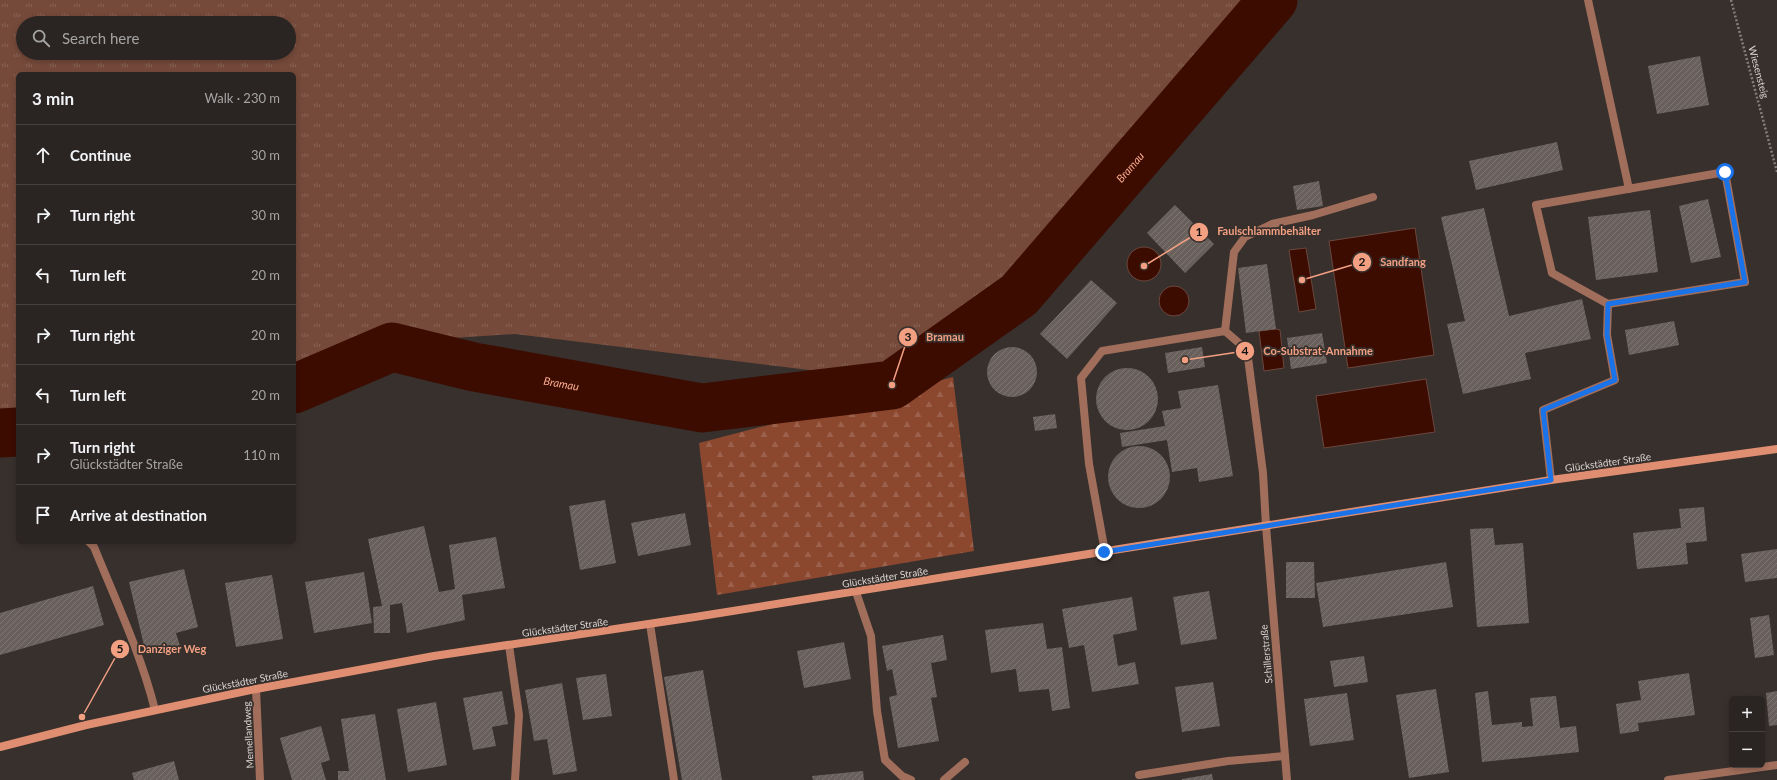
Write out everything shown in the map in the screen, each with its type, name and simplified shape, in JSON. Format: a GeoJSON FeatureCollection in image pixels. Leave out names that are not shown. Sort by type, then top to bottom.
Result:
{"type":"FeatureCollection","features":[{"type":"Feature","properties":{"kind":"street"},"geometry":{"type":"LineString","coordinates":[[1588,0],[1630,189]]}},
{"type":"Feature","properties":{"kind":"street"},"geometry":{"type":"LineString","coordinates":[[1725,172],[1745,282],[1608,304],[1552,273],[1536,205],[1725,172]]}},
{"type":"Feature","properties":{"kind":"street"},"geometry":{"type":"LineString","coordinates":[[1104,552],[1088,464],[1081,378],[1102,351],[1225,331],[1234,252],[1245,237],[1272,224],[1313,215],[1373,197]]}},
{"type":"Feature","properties":{"kind":"street"},"geometry":{"type":"LineString","coordinates":[[1551,480],[1543,410],[1615,380],[1607,335],[1608,304]]}},
{"type":"Feature","properties":{"kind":"street","name":"Schillerstraße"},"geometry":{"type":"LineString","coordinates":[[1225,331],[1247,350],[1263,472],[1266,526],[1287,780]]}},
{"type":"Feature","properties":{"kind":"street","name":"Glückstädter Straße"},"geometry":{"type":"LineString","coordinates":[[0,747],[156,710],[256,689],[434,656],[856,592],[1551,480],[1777,449]]}},
{"type":"Feature","properties":{"kind":"street"},"geometry":{"type":"LineString","coordinates":[[91,544],[94,547],[149,683],[156,710]]}},
{"type":"Feature","properties":{"kind":"street"},"geometry":{"type":"LineString","coordinates":[[856,592],[870,636],[877,711],[884,760],[902,776],[911,780]]}},
{"type":"Feature","properties":{"kind":"street"},"geometry":{"type":"LineString","coordinates":[[650,624],[674,780]]}},
{"type":"Feature","properties":{"kind":"street"},"geometry":{"type":"LineString","coordinates":[[509,645],[518,714],[515,780]]}},
{"type":"Feature","properties":{"kind":"street","name":"Memellandweg"},"geometry":{"type":"LineString","coordinates":[[256,689],[260,780]]}},
{"type":"Feature","properties":{"kind":"street"},"geometry":{"type":"LineString","coordinates":[[1139,775],[1228,761],[1285,756]]}},
{"type":"Feature","properties":{"kind":"street"},"geometry":{"type":"LineString","coordinates":[[944,780],[965,762]]}},
{"type":"Feature","properties":{"kind":"street"},"geometry":{"type":"LineString","coordinates":[[1668,780],[1777,765]]}},
{"type":"Feature","properties":{"kind":"path","name":"Wiesensteig"},"geometry":{"type":"LineString","coordinates":[[1731,0],[1777,172]]}},
{"type":"Feature","properties":{"kind":"green space"},"geometry":{"type":"Polygon","coordinates":[[[0,0],[1243,0],[1014,286],[891,380],[515,334],[391,342],[296,382],[296,72],[16,72],[16,427],[0,428],[0,0]]]}},
{"type":"Feature","properties":{"kind":"green space"},"geometry":{"type":"Polygon","coordinates":[[[953,377],[974,551],[717,595],[699,443],[953,377]]]}},
{"type":"Feature","properties":{"kind":"shaded area"},"geometry":{"type":"Polygon","coordinates":[[[1415,228],[1434,355],[1348,368],[1329,241],[1415,228]]]}},
{"type":"Feature","properties":{"kind":"shaded area"},"geometry":{"type":"Polygon","coordinates":[[[1141,247],[1147,247],[1151,248],[1158,254],[1161,264],[1160,271],[1154,278],[1147,281],[1141,281],[1137,280],[1130,274],[1127,267],[1127,261],[1128,257],[1134,250],[1141,247]]]}},
{"type":"Feature","properties":{"kind":"shaded area"},"geometry":{"type":"Polygon","coordinates":[[[1306,248],[1316,309],[1299,312],[1289,250],[1306,248]]]}},
{"type":"Feature","properties":{"kind":"shaded area"},"geometry":{"type":"Polygon","coordinates":[[[1174,286],[1185,290],[1189,301],[1185,312],[1174,316],[1163,312],[1159,301],[1163,290],[1174,286]]]}},
{"type":"Feature","properties":{"kind":"shaded area"},"geometry":{"type":"Polygon","coordinates":[[[1280,330],[1284,368],[1264,371],[1259,331],[1280,330]]]}},
{"type":"Feature","properties":{"kind":"shaded area"},"geometry":{"type":"Polygon","coordinates":[[[1426,379],[1435,432],[1324,448],[1316,396],[1426,379]]]}},
{"type":"Feature","properties":{"kind":"building"},"geometry":{"type":"Polygon","coordinates":[[[1700,56],[1709,105],[1657,114],[1648,66],[1700,56]]]}},
{"type":"Feature","properties":{"kind":"building"},"geometry":{"type":"Polygon","coordinates":[[[1557,142],[1563,170],[1476,190],[1469,161],[1557,142]]]}},
{"type":"Feature","properties":{"kind":"building"},"geometry":{"type":"Polygon","coordinates":[[[1319,181],[1323,206],[1297,210],[1293,186],[1319,181]]]}},
{"type":"Feature","properties":{"kind":"building"},"geometry":{"type":"Polygon","coordinates":[[[1708,199],[1721,257],[1691,263],[1679,206],[1708,199]]]}},
{"type":"Feature","properties":{"kind":"building"},"geometry":{"type":"Polygon","coordinates":[[[1175,205],[1214,244],[1185,273],[1147,233],[1175,205]]]}},
{"type":"Feature","properties":{"kind":"building"},"geometry":{"type":"Polygon","coordinates":[[[1484,208],[1509,316],[1582,299],[1591,339],[1525,353],[1531,379],[1463,394],[1447,324],[1465,321],[1441,217],[1484,208]]]}},
{"type":"Feature","properties":{"kind":"building"},"geometry":{"type":"Polygon","coordinates":[[[1650,210],[1658,272],[1596,280],[1588,217],[1650,210]]]}},
{"type":"Feature","properties":{"kind":"building"},"geometry":{"type":"Polygon","coordinates":[[[1267,264],[1276,329],[1246,333],[1238,268],[1267,264]]]}},
{"type":"Feature","properties":{"kind":"building"},"geometry":{"type":"Polygon","coordinates":[[[1091,280],[1117,303],[1067,359],[1040,334],[1091,280]]]}},
{"type":"Feature","properties":{"kind":"building"},"geometry":{"type":"Polygon","coordinates":[[[1674,321],[1679,345],[1629,355],[1625,330],[1674,321]]]}},
{"type":"Feature","properties":{"kind":"building"},"geometry":{"type":"Polygon","coordinates":[[[1322,333],[1327,363],[1291,369],[1287,338],[1322,333]]]}},
{"type":"Feature","properties":{"kind":"building"},"geometry":{"type":"Polygon","coordinates":[[[1007,347],[1017,347],[1030,354],[1037,367],[1037,377],[1030,390],[1017,397],[1007,397],[998,393],[991,386],[987,377],[987,367],[991,358],[998,351],[1007,347]]]}},
{"type":"Feature","properties":{"kind":"building"},"geometry":{"type":"Polygon","coordinates":[[[1202,347],[1205,367],[1168,373],[1165,353],[1202,347]]]}},
{"type":"Feature","properties":{"kind":"building"},"geometry":{"type":"Polygon","coordinates":[[[1127,368],[1139,371],[1149,377],[1155,387],[1158,399],[1155,411],[1149,421],[1139,427],[1127,430],[1115,427],[1105,421],[1099,411],[1096,399],[1099,387],[1105,377],[1115,371],[1127,368]]]}},
{"type":"Feature","properties":{"kind":"building"},"geometry":{"type":"Polygon","coordinates":[[[1218,385],[1233,476],[1199,482],[1197,468],[1172,472],[1167,440],[1122,447],[1120,433],[1165,426],[1162,411],[1181,408],[1178,391],[1218,385]]]}},
{"type":"Feature","properties":{"kind":"building"},"geometry":{"type":"Polygon","coordinates":[[[1055,414],[1057,428],[1035,431],[1033,417],[1055,414]]]}},
{"type":"Feature","properties":{"kind":"building"},"geometry":{"type":"Polygon","coordinates":[[[1139,446],[1151,449],[1161,455],[1167,465],[1170,477],[1167,489],[1161,499],[1151,505],[1139,508],[1127,505],[1117,499],[1111,489],[1108,477],[1111,465],[1117,455],[1127,449],[1139,446]]]}},
{"type":"Feature","properties":{"kind":"building"},"geometry":{"type":"Polygon","coordinates":[[[605,500],[616,563],[580,570],[569,506],[605,500]]]}},
{"type":"Feature","properties":{"kind":"building"},"geometry":{"type":"Polygon","coordinates":[[[1704,507],[1707,541],[1686,543],[1688,564],[1637,569],[1633,533],[1681,528],[1679,509],[1704,507]]]}},
{"type":"Feature","properties":{"kind":"building"},"geometry":{"type":"Polygon","coordinates":[[[685,513],[691,545],[638,556],[631,523],[685,513]]]}},
{"type":"Feature","properties":{"kind":"building"},"geometry":{"type":"Polygon","coordinates":[[[424,526],[439,592],[455,589],[449,545],[496,537],[505,588],[462,595],[465,620],[407,633],[402,603],[390,605],[390,633],[374,633],[373,607],[382,606],[368,539],[424,526]]]}},
{"type":"Feature","properties":{"kind":"building"},"geometry":{"type":"Polygon","coordinates":[[[1493,528],[1495,545],[1523,543],[1529,623],[1477,627],[1470,529],[1493,528]]]}},
{"type":"Feature","properties":{"kind":"building"},"geometry":{"type":"Polygon","coordinates":[[[1777,549],[1777,578],[1745,582],[1741,554],[1777,549]]]}},
{"type":"Feature","properties":{"kind":"building"},"geometry":{"type":"Polygon","coordinates":[[[1286,562],[1314,562],[1315,598],[1286,598],[1286,562]]]}},
{"type":"Feature","properties":{"kind":"building"},"geometry":{"type":"Polygon","coordinates":[[[1446,562],[1453,607],[1323,627],[1316,583],[1446,562]]]}},
{"type":"Feature","properties":{"kind":"building"},"geometry":{"type":"Polygon","coordinates":[[[184,569],[198,627],[176,633],[180,646],[146,654],[129,582],[184,569]]]}},
{"type":"Feature","properties":{"kind":"building"},"geometry":{"type":"Polygon","coordinates":[[[364,572],[372,623],[314,633],[305,582],[364,572]]]}},
{"type":"Feature","properties":{"kind":"building"},"geometry":{"type":"Polygon","coordinates":[[[272,575],[283,639],[236,647],[225,583],[272,575]]]}},
{"type":"Feature","properties":{"kind":"building"},"geometry":{"type":"Polygon","coordinates":[[[93,586],[104,625],[0,655],[0,613],[93,586]]]}},
{"type":"Feature","properties":{"kind":"building"},"geometry":{"type":"Polygon","coordinates":[[[1209,591],[1217,639],[1181,645],[1173,597],[1209,591]]]}},
{"type":"Feature","properties":{"kind":"building"},"geometry":{"type":"Polygon","coordinates":[[[1132,597],[1137,630],[1113,635],[1118,666],[1135,662],[1139,684],[1092,692],[1084,645],[1069,648],[1062,609],[1132,597]]]}},
{"type":"Feature","properties":{"kind":"building"},"geometry":{"type":"Polygon","coordinates":[[[1769,615],[1774,655],[1755,658],[1750,618],[1769,615]]]}},
{"type":"Feature","properties":{"kind":"building"},"geometry":{"type":"Polygon","coordinates":[[[1043,623],[1047,649],[1062,647],[1070,708],[1052,711],[1049,689],[1019,692],[1016,669],[991,673],[985,630],[1043,623]]]}},
{"type":"Feature","properties":{"kind":"building"},"geometry":{"type":"Polygon","coordinates":[[[943,635],[947,660],[931,663],[937,697],[931,698],[939,741],[898,748],[889,697],[897,695],[892,669],[887,671],[882,646],[943,635]]]}},
{"type":"Feature","properties":{"kind":"building"},"geometry":{"type":"Polygon","coordinates":[[[844,642],[851,679],[804,688],[797,651],[844,642]]]}},
{"type":"Feature","properties":{"kind":"building"},"geometry":{"type":"Polygon","coordinates":[[[1364,656],[1368,682],[1334,687],[1330,661],[1364,656]]]}},
{"type":"Feature","properties":{"kind":"building"},"geometry":{"type":"Polygon","coordinates":[[[703,670],[722,780],[682,780],[664,677],[703,670]]]}},
{"type":"Feature","properties":{"kind":"building"},"geometry":{"type":"Polygon","coordinates":[[[1689,673],[1695,715],[1638,723],[1639,731],[1620,734],[1616,704],[1641,700],[1638,681],[1689,673]]]}},
{"type":"Feature","properties":{"kind":"building"},"geometry":{"type":"Polygon","coordinates":[[[606,674],[612,716],[583,720],[576,678],[606,674]]]}},
{"type":"Feature","properties":{"kind":"building"},"geometry":{"type":"Polygon","coordinates":[[[1213,682],[1220,726],[1182,732],[1175,687],[1213,682]]]}},
{"type":"Feature","properties":{"kind":"building"},"geometry":{"type":"Polygon","coordinates":[[[562,683],[577,771],[553,775],[547,739],[534,741],[525,690],[562,683]]]}},
{"type":"Feature","properties":{"kind":"building"},"geometry":{"type":"Polygon","coordinates":[[[1436,689],[1449,772],[1409,778],[1396,695],[1436,689]]]}},
{"type":"Feature","properties":{"kind":"building"},"geometry":{"type":"Polygon","coordinates":[[[502,691],[508,724],[492,727],[496,746],[473,750],[463,698],[502,691]]]}},
{"type":"Feature","properties":{"kind":"building"},"geometry":{"type":"Polygon","coordinates":[[[1488,691],[1492,725],[1522,722],[1522,727],[1533,726],[1530,698],[1556,696],[1560,728],[1576,726],[1579,752],[1482,762],[1475,693],[1488,691]]]}},
{"type":"Feature","properties":{"kind":"building"},"geometry":{"type":"Polygon","coordinates":[[[1777,691],[1777,725],[1769,726],[1766,693],[1777,691]]]}},
{"type":"Feature","properties":{"kind":"building"},"geometry":{"type":"Polygon","coordinates":[[[1347,693],[1354,740],[1310,746],[1304,699],[1347,693]]]}},
{"type":"Feature","properties":{"kind":"building"},"geometry":{"type":"Polygon","coordinates":[[[436,702],[447,765],[408,772],[397,709],[436,702]]]}},
{"type":"Feature","properties":{"kind":"building"},"geometry":{"type":"Polygon","coordinates":[[[375,714],[386,780],[338,780],[338,771],[349,771],[341,719],[375,714]]]}},
{"type":"Feature","properties":{"kind":"building"},"geometry":{"type":"Polygon","coordinates":[[[321,726],[330,760],[321,763],[326,780],[292,780],[280,738],[321,726]]]}},
{"type":"Feature","properties":{"kind":"building"},"geometry":{"type":"Polygon","coordinates":[[[174,761],[179,780],[134,780],[132,773],[174,761]]]}},
{"type":"Feature","properties":{"kind":"building"},"geometry":{"type":"Polygon","coordinates":[[[863,771],[864,780],[813,780],[812,776],[863,771]]]}},
{"type":"Feature","properties":{"kind":"building"},"geometry":{"type":"Polygon","coordinates":[[[1212,774],[1213,780],[1182,780],[1182,779],[1212,774]]]}},
{"type":"Feature","properties":{"kind":"waterway","name":"Bramau"},"geometry":{"type":"LineString","coordinates":[[296,388],[392,347],[474,367],[702,408],[892,385],[1019,295],[1273,0]]}},
{"type":"Feature","properties":{"kind":"waterway","name":"Bramau"},"geometry":{"type":"LineString","coordinates":[[0,433],[16,432]]}},
{"type":"Feature","properties":{"kind":"place","name":"Faulschlammbehälter"},"geometry":{"type":"Point","coordinates":[1144,266]}},
{"type":"Feature","properties":{"kind":"place","name":"Sandfang"},"geometry":{"type":"Point","coordinates":[1302,280]}},
{"type":"Feature","properties":{"kind":"place","name":"Co-Substrat-Annahme"},"geometry":{"type":"Point","coordinates":[1185,360]}},
{"type":"Feature","properties":{"kind":"place","name":"Bramau"},"geometry":{"type":"Point","coordinates":[892,385]}},
{"type":"Feature","properties":{"kind":"place","name":"Danziger Weg"},"geometry":{"type":"Point","coordinates":[82,717]}},
{"type":"Feature","properties":{"kind":"route"},"geometry":{"type":"LineString","coordinates":[[1104,552],[1551,480],[1543,410],[1615,380],[1607,335],[1608,304],[1745,282],[1725,172]]}}]}
